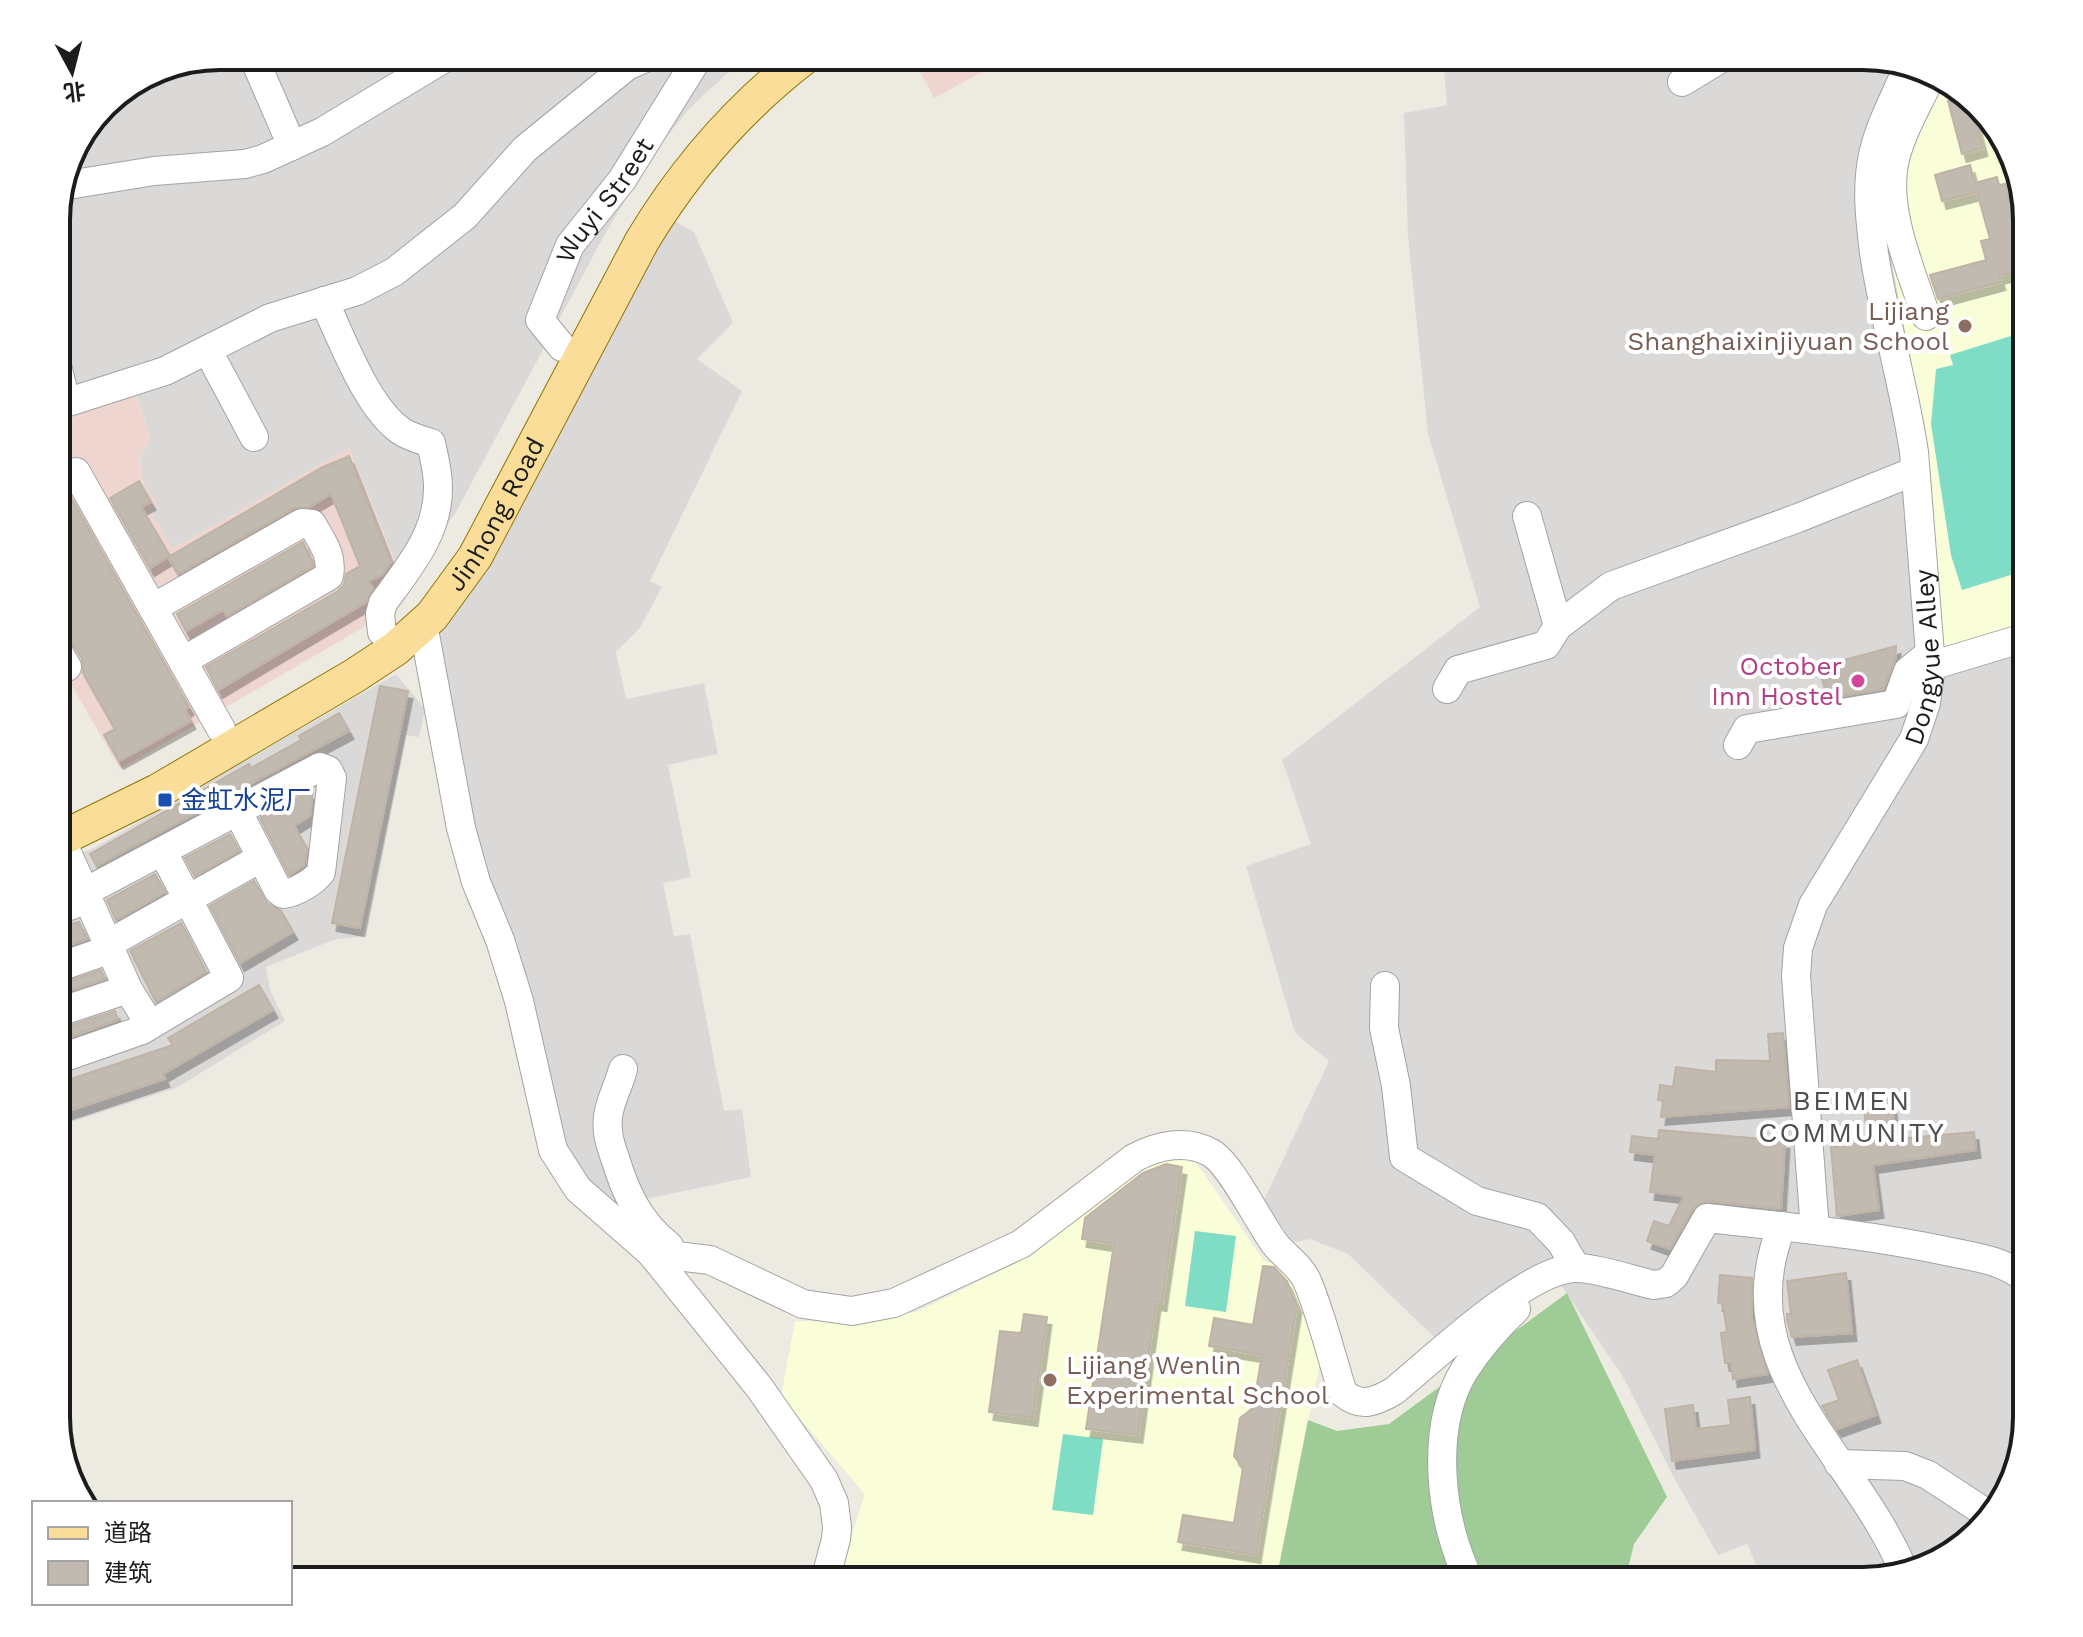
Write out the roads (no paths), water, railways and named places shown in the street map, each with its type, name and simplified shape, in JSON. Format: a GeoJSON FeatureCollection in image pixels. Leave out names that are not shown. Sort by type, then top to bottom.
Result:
{"type":"FeatureCollection","features":[{"type":"Feature","properties":{"kind":"main road","name":"Jinhong Road"},"geometry":{"type":"LineString","coordinates":[[70,825],[147,772],[382,632],[416,601],[445,566],[623,231],[654,180],[695,129],[756,70]]}},
{"type":"Feature","properties":{"kind":"main road","name":"Jinhong Road"},"geometry":{"type":"LineString","coordinates":[[70,828],[158,791],[354,676],[395,649],[423,624],[448,597],[475,557],[642,241],[672,192],[734,118],[790,70]]}},
{"type":"Feature","properties":{"kind":"street"},"geometry":{"type":"LineString","coordinates":[[259,70],[292,146]]}},
{"type":"Feature","properties":{"kind":"street"},"geometry":{"type":"LineString","coordinates":[[74,184],[154,171],[245,164],[263,159],[322,132],[425,70]]}},
{"type":"Feature","properties":{"kind":"street"},"geometry":{"type":"LineString","coordinates":[[70,401],[165,371],[270,318],[357,291],[394,272],[465,216],[525,149],[622,70]]}},
{"type":"Feature","properties":{"kind":"street","name":"Wuyi Street"},"geometry":{"type":"LineString","coordinates":[[562,347],[540,320],[570,245],[622,180],[690,70]]}},
{"type":"Feature","properties":{"kind":"street"},"geometry":{"type":"LineString","coordinates":[[1682,82],[1702,70]]}},
{"type":"Feature","properties":{"kind":"street","name":"Dongyue Alley"},"geometry":{"type":"LineString","coordinates":[[1815,1230],[1796,976],[1798,948],[1813,905],[1914,739],[1926,703],[1930,659],[1909,418],[1879,286],[1868,210],[1870,174],[1878,135],[1904,76]]}},
{"type":"Feature","properties":{"kind":"street"},"geometry":{"type":"LineString","coordinates":[[1926,316],[1900,239],[1893,184],[1897,150],[1927,84]]}},
{"type":"Feature","properties":{"kind":"street"},"geometry":{"type":"LineString","coordinates":[[324,301],[373,402],[403,433],[431,443],[438,483],[435,513],[427,539],[383,603],[380,614],[382,632]]}},
{"type":"Feature","properties":{"kind":"street"},"geometry":{"type":"LineString","coordinates":[[208,351],[254,437]]}},
{"type":"Feature","properties":{"kind":"street"},"geometry":{"type":"LineString","coordinates":[[1447,689],[1458,670],[1546,645],[1558,626],[1611,586],[1798,518],[1915,471]]}},
{"type":"Feature","properties":{"kind":"street"},"geometry":{"type":"LineString","coordinates":[[70,475],[76,472],[221,729]]}},
{"type":"Feature","properties":{"kind":"street"},"geometry":{"type":"LineString","coordinates":[[1527,516],[1558,626]]}},
{"type":"Feature","properties":{"kind":"street"},"geometry":{"type":"LineString","coordinates":[[153,608],[302,523],[312,524],[329,552],[329,576],[183,661]]}},
{"type":"Feature","properties":{"kind":"street"},"geometry":{"type":"LineString","coordinates":[[423,624],[461,828],[476,882],[500,940],[519,1001],[553,1150],[578,1189],[651,1253],[759,1387],[824,1480],[834,1503],[837,1527],[829,1567]]}},
{"type":"Feature","properties":{"kind":"street"},"geometry":{"type":"LineString","coordinates":[[1738,745],[1747,729],[1896,704],[1908,671],[1930,659],[2013,640]]}},
{"type":"Feature","properties":{"kind":"street"},"geometry":{"type":"LineString","coordinates":[[70,904],[320,767],[328,770],[332,778],[318,877],[289,894],[283,894],[238,812]]}},
{"type":"Feature","properties":{"kind":"street"},"geometry":{"type":"LineString","coordinates":[[70,1055],[142,1030],[229,978],[163,852]]}},
{"type":"Feature","properties":{"kind":"street"},"geometry":{"type":"LineString","coordinates":[[70,962],[109,947],[261,858]]}},
{"type":"Feature","properties":{"kind":"street"},"geometry":{"type":"LineString","coordinates":[[70,860],[128,989],[150,1025]]}},
{"type":"Feature","properties":{"kind":"street"},"geometry":{"type":"LineString","coordinates":[[1385,986],[1384,1028],[1396,1086],[1404,1157],[1477,1201],[1537,1217],[1561,1242],[1565,1271]]}},
{"type":"Feature","properties":{"kind":"street"},"geometry":{"type":"LineString","coordinates":[[70,1008],[128,989]]}},
{"type":"Feature","properties":{"kind":"street"},"geometry":{"type":"LineString","coordinates":[[623,1069],[608,1112],[607,1133],[626,1193],[659,1238],[687,1257]]}},
{"type":"Feature","properties":{"kind":"street"},"geometry":{"type":"LineString","coordinates":[[651,1253],[710,1260],[803,1304],[852,1311],[873,1309],[894,1303],[1021,1244],[1134,1158],[1149,1150],[1174,1145],[1196,1147],[1219,1159],[1274,1242],[1306,1278],[1343,1393],[1352,1401],[1361,1403],[1378,1400],[1394,1391],[1499,1304],[1535,1282],[1565,1271],[1660,1285],[1674,1276],[1707,1218],[1881,1237],[1994,1261],[2013,1270]]}},
{"type":"Feature","properties":{"kind":"street"},"geometry":{"type":"LineString","coordinates":[[1782,1226],[1767,1278],[1770,1328],[1790,1387],[1870,1508],[1899,1563]]}},
{"type":"Feature","properties":{"kind":"street"},"geometry":{"type":"LineString","coordinates":[[1464,1567],[1444,1496],[1445,1439],[1452,1405],[1463,1373],[1482,1346],[1504,1321],[1565,1271]]}},
{"type":"Feature","properties":{"kind":"street"},"geometry":{"type":"LineString","coordinates":[[1839,1464],[1905,1466],[1928,1475],[1981,1510]]}},
{"type":"Feature","properties":{"kind":"place","name":"Lijiang Shanghaixinjiyuan School"},"geometry":{"type":"Point","coordinates":[1965,326]}},
{"type":"Feature","properties":{"kind":"place","name":"October Inn Hostel"},"geometry":{"type":"Point","coordinates":[1858,681]}},
{"type":"Feature","properties":{"kind":"place","name":"金虹水泥厂"},"geometry":{"type":"Point","coordinates":[165,800]}},
{"type":"Feature","properties":{"kind":"place","name":"Lijiang Wenlin Experimental School"},"geometry":{"type":"Point","coordinates":[1050,1380]}},
{"type":"Feature","properties":{"kind":"district","name":"BEIMEN COMMUNITY"},"geometry":{"type":"Point","coordinates":[1852,1116]}}]}
